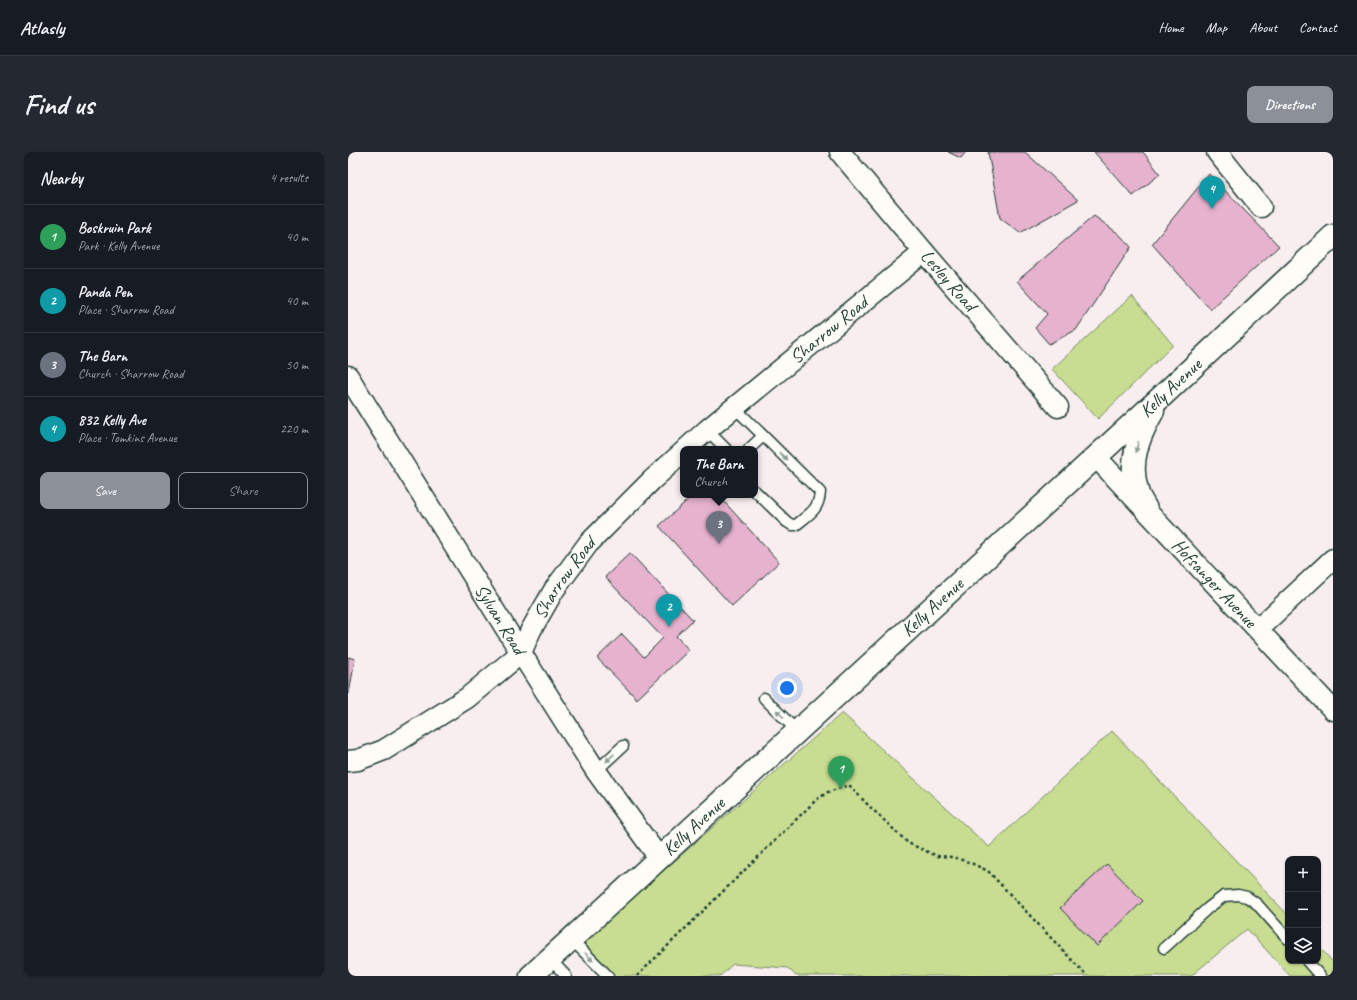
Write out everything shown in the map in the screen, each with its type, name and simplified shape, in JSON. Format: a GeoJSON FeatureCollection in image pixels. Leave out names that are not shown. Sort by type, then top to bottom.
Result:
{"type":"FeatureCollection","features":[{"type":"Feature","properties":{"kind":"street","name":"Lesley Road"},"geometry":{"type":"LineString","coordinates":[[840,152],[1058,407]]}},
{"type":"Feature","properties":{"kind":"street"},"geometry":{"type":"LineString","coordinates":[[1217,152],[1261,207]]}},
{"type":"Feature","properties":{"kind":"street","name":"Kelly Avenue"},"geometry":{"type":"LineString","coordinates":[[531,976],[1159,400],[1333,236]]}},
{"type":"Feature","properties":{"kind":"street","name":"Sharrow Road"},"geometry":{"type":"LineString","coordinates":[[689,446],[734,407],[924,252]]}},
{"type":"Feature","properties":{"kind":"street","name":"Sylvan Road"},"geometry":{"type":"LineString","coordinates":[[348,376],[521,654],[596,771],[659,858]]}},
{"type":"Feature","properties":{"kind":"street"},"geometry":{"type":"LineString","coordinates":[[1146,510],[1137,491],[1134,472],[1135,450],[1143,429],[1159,400]]}},
{"type":"Feature","properties":{"kind":"street","name":"Sharrow Road"},"geometry":{"type":"LineString","coordinates":[[348,761],[358,760],[384,750],[467,698],[521,654],[531,630],[554,590],[588,544],[652,480],[680,455]]}},
{"type":"Feature","properties":{"kind":"street","name":"Hofsanger Avenue"},"geometry":{"type":"LineString","coordinates":[[1096,457],[1333,710]]}},
{"type":"Feature","properties":{"kind":"street"},"geometry":{"type":"LineString","coordinates":[[1258,629],[1333,560]]}},
{"type":"Feature","properties":{"kind":"lane"},"geometry":{"type":"LineString","coordinates":[[734,407],[820,492],[817,506],[796,525],[792,525],[787,522],[758,494]]}},
{"type":"Feature","properties":{"kind":"lane"},"geometry":{"type":"LineString","coordinates":[[708,430],[723,446]]}},
{"type":"Feature","properties":{"kind":"lane"},"geometry":{"type":"LineString","coordinates":[[752,446],[763,436]]}},
{"type":"Feature","properties":{"kind":"lane"},"geometry":{"type":"LineString","coordinates":[[764,698],[797,731]]}},
{"type":"Feature","properties":{"kind":"lane"},"geometry":{"type":"LineString","coordinates":[[596,771],[623,746]]}},
{"type":"Feature","properties":{"kind":"lane"},"geometry":{"type":"LineString","coordinates":[[1164,948],[1208,908],[1224,896],[1238,895],[1247,897],[1257,904],[1285,936]]}},
{"type":"Feature","properties":{"kind":"lane"},"geometry":{"type":"LineString","coordinates":[[571,939],[608,976]]}},
{"type":"Feature","properties":{"kind":"lane"},"geometry":{"type":"LineString","coordinates":[[550,959],[566,976]]}},
{"type":"Feature","properties":{"kind":"lane"},"geometry":{"type":"LineString","coordinates":[[1310,964],[1320,976]]}},
{"type":"Feature","properties":{"kind":"path"},"geometry":{"type":"LineString","coordinates":[[637,976],[816,800],[828,792],[849,785],[908,843],[937,856],[953,857],[988,871],[1087,976]]}},
{"type":"Feature","properties":{"kind":"green space"},"geometry":{"type":"Polygon","coordinates":[[[1132,296],[1173,345],[1098,419],[1052,369],[1132,296]]]}},
{"type":"Feature","properties":{"kind":"green space"},"geometry":{"type":"Polygon","coordinates":[[[842,713],[989,847],[1112,731],[1285,912],[1285,964],[1321,964],[1321,949],[1333,962],[1333,972],[1329,976],[1290,976],[1247,929],[1191,976],[796,976],[788,968],[733,964],[720,976],[616,976],[583,942],[842,713]]]}},
{"type":"Feature","properties":{"kind":"building"},"geometry":{"type":"Polygon","coordinates":[[[948,152],[966,152],[961,158],[948,152]]]}},
{"type":"Feature","properties":{"kind":"building"},"geometry":{"type":"Polygon","coordinates":[[[988,152],[1025,152],[1078,200],[1020,233],[1000,218],[988,152]]]}},
{"type":"Feature","properties":{"kind":"building"},"geometry":{"type":"Polygon","coordinates":[[[1094,152],[1143,152],[1160,174],[1133,196],[1094,152]]]}},
{"type":"Feature","properties":{"kind":"building"},"geometry":{"type":"Polygon","coordinates":[[[1209,174],[1279,246],[1210,309],[1152,244],[1209,174]]]}},
{"type":"Feature","properties":{"kind":"building"},"geometry":{"type":"Polygon","coordinates":[[[1094,216],[1119,234],[1131,247],[1076,330],[1049,344],[1035,328],[1047,314],[1017,281],[1094,216]]]}},
{"type":"Feature","properties":{"kind":"building"},"geometry":{"type":"Polygon","coordinates":[[[690,498],[721,498],[779,562],[732,606],[659,526],[690,498]]]}},
{"type":"Feature","properties":{"kind":"building"},"geometry":{"type":"Polygon","coordinates":[[[630,553],[693,620],[676,636],[689,650],[637,699],[597,658],[622,634],[644,657],[663,638],[605,577],[630,553]]]}},
{"type":"Feature","properties":{"kind":"building"},"geometry":{"type":"Polygon","coordinates":[[[348,657],[355,659],[349,694],[348,694],[348,657]]]}},
{"type":"Feature","properties":{"kind":"building"},"geometry":{"type":"Polygon","coordinates":[[[1107,864],[1143,901],[1097,946],[1060,908],[1107,864]]]}},
{"type":"Feature","properties":{"kind":"place","name":"832 Kelly Ave"},"geometry":{"type":"Point","coordinates":[1212,209]}},
{"type":"Feature","properties":{"kind":"place","name":"The Barn"},"geometry":{"type":"Point","coordinates":[719,544]}},
{"type":"Feature","properties":{"kind":"place","name":"Panda Pen"},"geometry":{"type":"Point","coordinates":[669,627]}},
{"type":"Feature","properties":{"kind":"place","name":"Boskruin Park"},"geometry":{"type":"Point","coordinates":[841,789]}}]}
